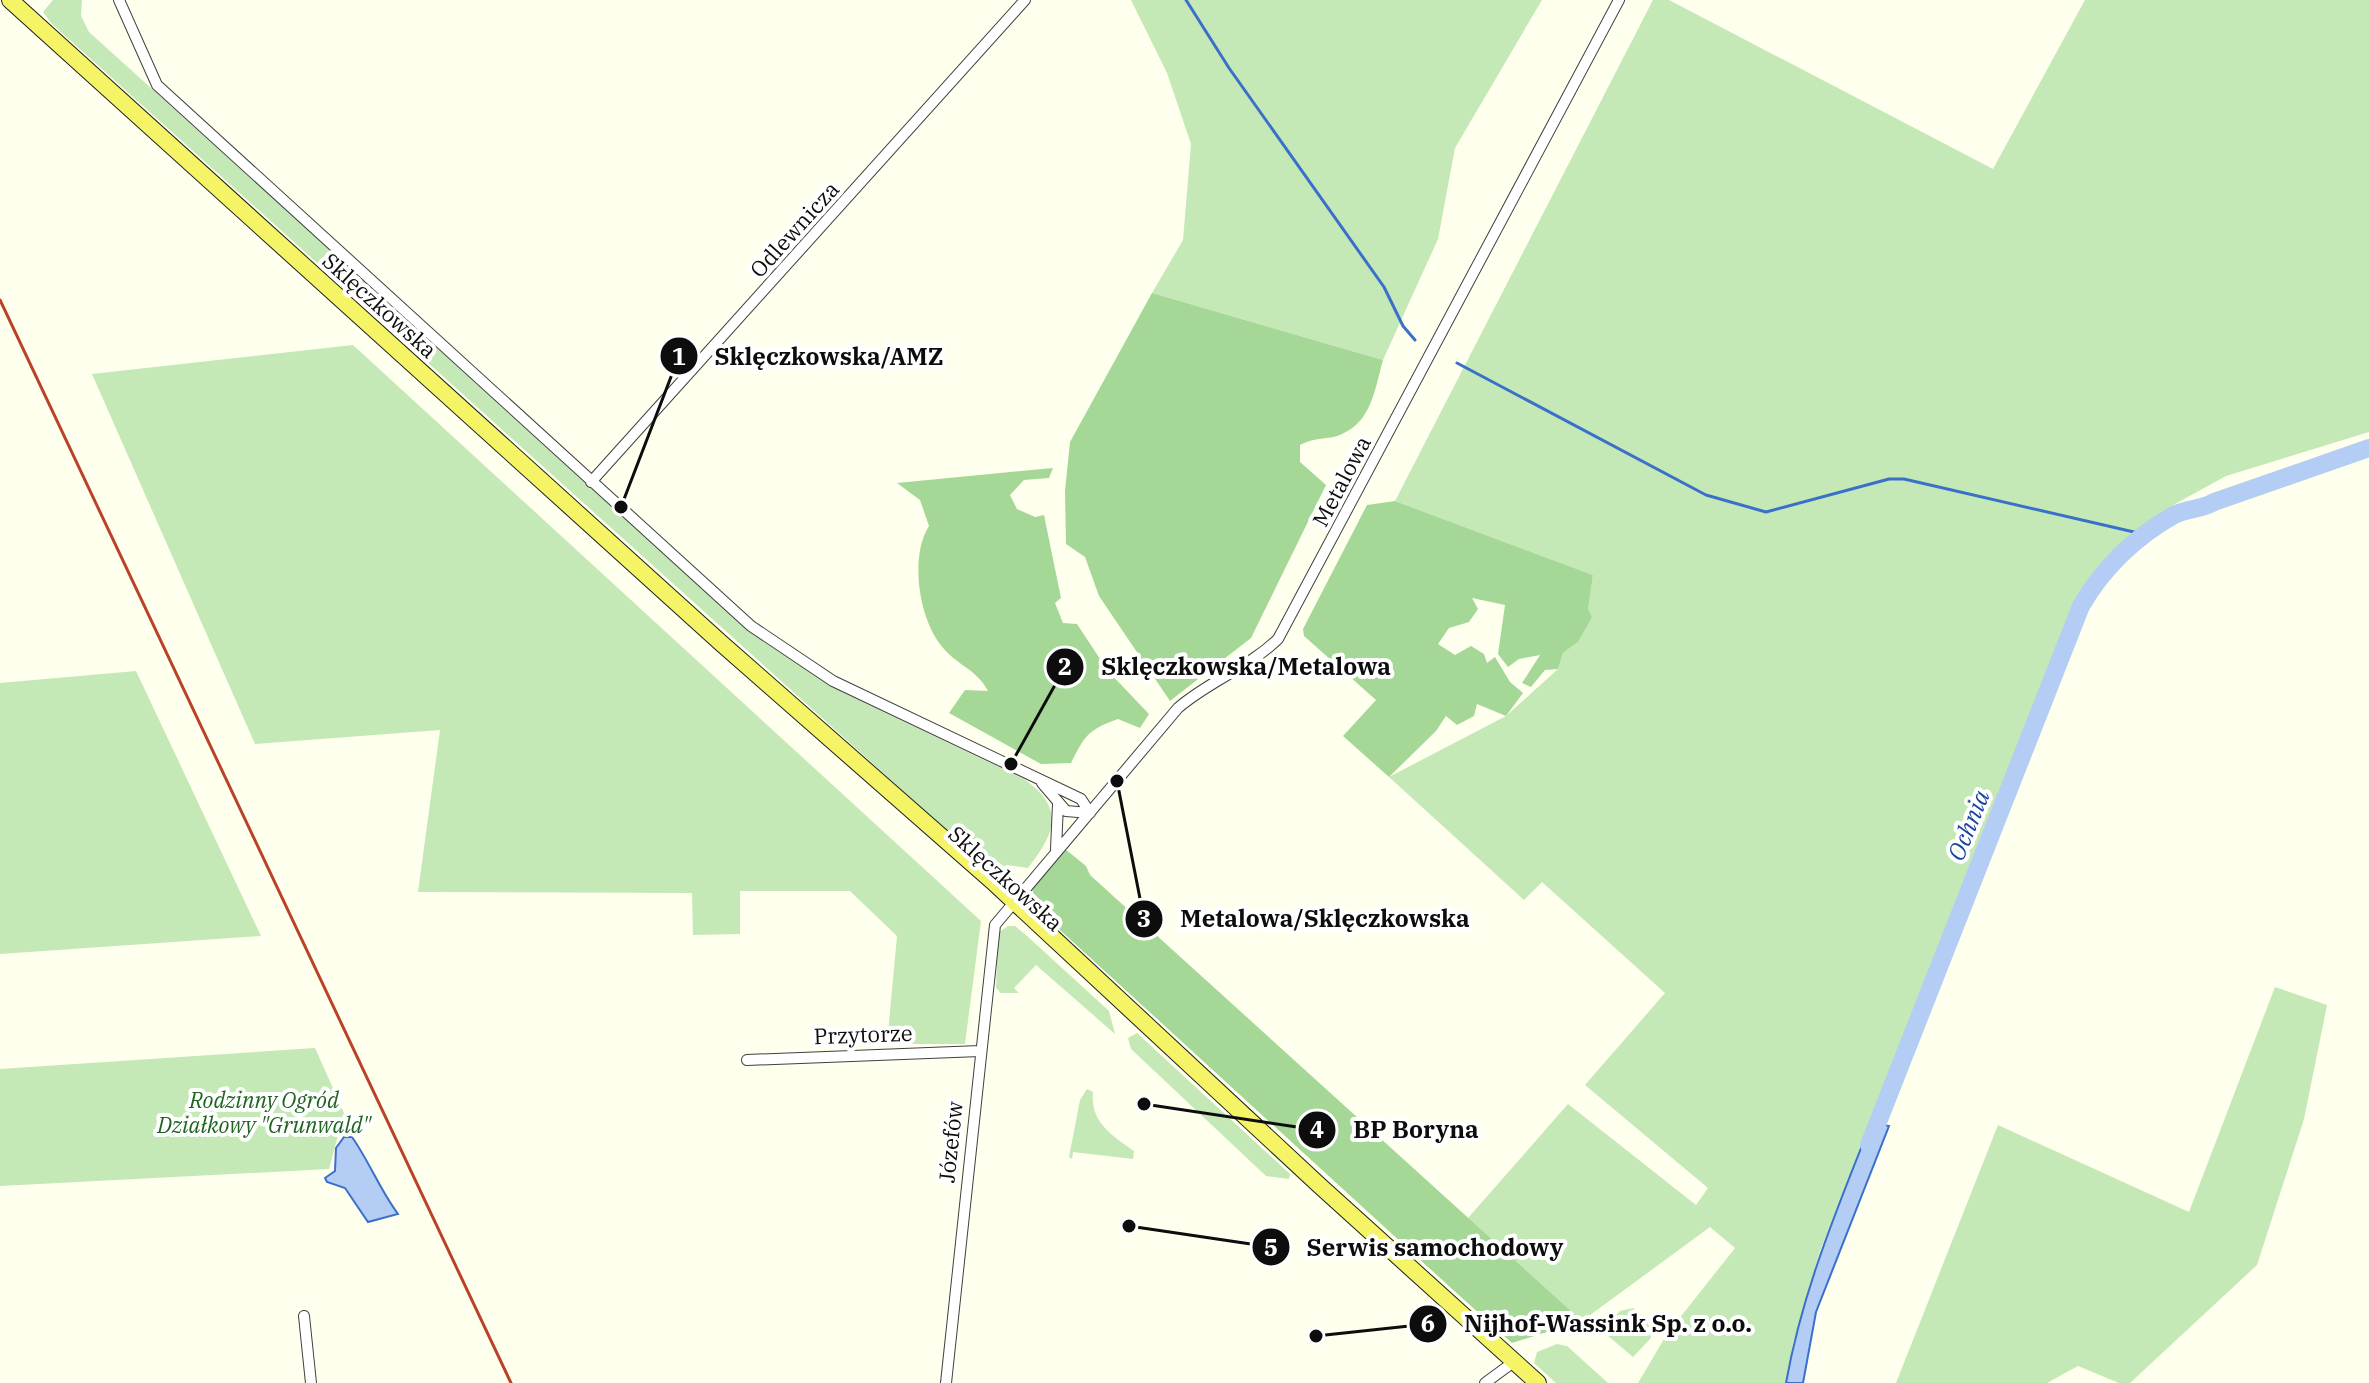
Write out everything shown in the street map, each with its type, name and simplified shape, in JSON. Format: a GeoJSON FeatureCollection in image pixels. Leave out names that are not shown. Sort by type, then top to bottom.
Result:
{"type":"FeatureCollection","features":[{"type":"Feature","properties":{"kind":"main road","name":"Sklęczkowska"},"geometry":{"type":"LineString","coordinates":[[17,2],[721,643],[754,679],[1234,1102],[1268,1139],[1538,1383]]}},
{"type":"Feature","properties":{"kind":"street"},"geometry":{"type":"LineString","coordinates":[[119,0],[157,85],[751,626],[833,681],[1081,799],[1090,813]]}},
{"type":"Feature","properties":{"kind":"street","name":"Odlewnicza"},"geometry":{"type":"LineString","coordinates":[[591,482],[1025,0]]}},
{"type":"Feature","properties":{"kind":"street","name":"Metalowa"},"geometry":{"type":"LineString","coordinates":[[1010,904],[1178,708],[1195,694],[1253,660],[1278,639],[1619,0]]}},
{"type":"Feature","properties":{"kind":"street"},"geometry":{"type":"LineString","coordinates":[[1041,781],[1066,811],[1090,813]]}},
{"type":"Feature","properties":{"kind":"street"},"geometry":{"type":"LineString","coordinates":[[1055,852],[1058,804]]}},
{"type":"Feature","properties":{"kind":"street","name":"Józefów"},"geometry":{"type":"LineString","coordinates":[[946,1383],[995,925],[1010,904]]}},
{"type":"Feature","properties":{"kind":"street","name":"Przytorze"},"geometry":{"type":"LineString","coordinates":[[747,1060],[980,1051]]}},
{"type":"Feature","properties":{"kind":"street"},"geometry":{"type":"LineString","coordinates":[[304,1316],[311,1383]]}},
{"type":"Feature","properties":{"kind":"street"},"geometry":{"type":"LineString","coordinates":[[1485,1383],[1515,1361]]}},
{"type":"Feature","properties":{"kind":"green space"},"geometry":{"type":"Polygon","coordinates":[[[53,0],[82,0],[81,16],[89,32],[749,629],[842,692],[1024,779],[1037,790],[1051,810],[1052,821],[1045,843],[1028,868],[1007,865],[993,872],[51,23],[43,12],[53,0]]]}},
{"type":"Feature","properties":{"kind":"green space"},"geometry":{"type":"Polygon","coordinates":[[[1131,0],[1542,0],[1455,148],[1438,239],[1383,360],[1152,293],[1183,240],[1191,144],[1167,73],[1131,0]]]}},
{"type":"Feature","properties":{"kind":"green space"},"geometry":{"type":"Polygon","coordinates":[[[1653,0],[1669,0],[1993,169],[2085,0],[2369,0],[2369,432],[2226,476],[2175,504],[2135,533],[2136,538],[2089,586],[2074,608],[2017,763],[1968,876],[1926,992],[1903,1037],[1820,1251],[1793,1343],[1786,1383],[1638,1383],[1667,1334],[1735,1248],[1710,1227],[1582,1321],[1468,1218],[1568,1104],[1696,1205],[1708,1188],[1585,1085],[1665,993],[1542,882],[1524,900],[1389,777],[1506,716],[1558,669],[1563,653],[1578,642],[1588,610],[1593,575],[1395,501],[1653,0]]]}},
{"type":"Feature","properties":{"kind":"green space"},"geometry":{"type":"Polygon","coordinates":[[[1152,293],[1383,360],[1371,403],[1360,421],[1338,436],[1300,445],[1300,462],[1326,485],[1251,638],[1170,701],[1099,596],[1085,557],[1066,544],[1065,491],[1070,442],[1152,293]]]}},
{"type":"Feature","properties":{"kind":"green space"},"geometry":{"type":"Polygon","coordinates":[[[353,345],[981,921],[965,1044],[887,1044],[897,936],[850,891],[740,891],[740,934],[693,935],[692,893],[418,892],[440,730],[255,744],[92,374],[353,345]]]}},
{"type":"Feature","properties":{"kind":"green space"},"geometry":{"type":"Polygon","coordinates":[[[1053,468],[1049,478],[1024,480],[1010,495],[1017,509],[1035,517],[1044,515],[1061,598],[1055,603],[1063,623],[1077,624],[1108,671],[1149,714],[1140,728],[1118,719],[1093,731],[1071,763],[1041,764],[949,713],[965,690],[988,691],[978,678],[944,649],[928,623],[918,571],[919,554],[929,526],[920,500],[897,483],[1053,468]]]}},
{"type":"Feature","properties":{"kind":"green space"},"geometry":{"type":"Polygon","coordinates":[[[1395,501],[1593,575],[1588,610],[1592,617],[1578,642],[1563,653],[1558,669],[1545,670],[1531,687],[1522,683],[1540,655],[1519,659],[1508,667],[1498,654],[1505,605],[1472,598],[1478,609],[1469,622],[1449,628],[1438,644],[1455,655],[1471,646],[1484,654],[1487,663],[1495,657],[1510,682],[1523,693],[1506,716],[1477,704],[1474,716],[1457,725],[1446,716],[1436,731],[1389,777],[1343,736],[1376,700],[1304,636],[1303,629],[1367,505],[1395,501]]]}},
{"type":"Feature","properties":{"kind":"green space"},"geometry":{"type":"Polygon","coordinates":[[[136,671],[261,936],[0,954],[0,683],[136,671]]]}},
{"type":"Feature","properties":{"kind":"green space"},"geometry":{"type":"Polygon","coordinates":[[[1065,849],[1582,1321],[1512,1343],[1451,1288],[1037,909],[1032,888],[1065,849]]]}},
{"type":"Feature","properties":{"kind":"green space"},"geometry":{"type":"Polygon","coordinates":[[[1008,926],[1015,926],[1027,936],[1109,1011],[1115,1034],[1036,965],[1014,988],[1019,993],[1001,993],[996,988],[998,933],[1008,926]]]}},
{"type":"Feature","properties":{"kind":"green space"},"geometry":{"type":"Polygon","coordinates":[[[2275,987],[2327,1005],[2304,1119],[2257,1265],[2130,1383],[2119,1383],[2078,1366],[2047,1383],[1896,1383],[1998,1125],[2189,1212],[2275,987]]]}},
{"type":"Feature","properties":{"kind":"green space"},"geometry":{"type":"Polygon","coordinates":[[[1137,1033],[1290,1174],[1289,1179],[1266,1176],[1131,1049],[1128,1038],[1137,1033]]]}},
{"type":"Feature","properties":{"kind":"green space","name":"Rodzinny Ogród Działkowy \"Grunwald\""},"geometry":{"type":"Polygon","coordinates":[[[315,1048],[344,1113],[329,1169],[0,1186],[0,1069],[315,1048]]]}},
{"type":"Feature","properties":{"kind":"green space"},"geometry":{"type":"Polygon","coordinates":[[[1087,1089],[1093,1092],[1098,1119],[1110,1133],[1134,1151],[1133,1159],[1073,1152],[1072,1159],[1069,1157],[1080,1100],[1087,1089]]]}},
{"type":"Feature","properties":{"kind":"green space"},"geometry":{"type":"Polygon","coordinates":[[[1633,1308],[1646,1320],[1651,1338],[1633,1357],[1601,1330],[1620,1311],[1633,1308]]]}},
{"type":"Feature","properties":{"kind":"green space"},"geometry":{"type":"Polygon","coordinates":[[[1557,1344],[1567,1346],[1608,1383],[1556,1383],[1534,1363],[1537,1352],[1557,1344]]]}},
{"type":"Feature","properties":{"kind":"water"},"geometry":{"type":"Polygon","coordinates":[[[1871,1123],[1889,1126],[1816,1312],[1803,1383],[1786,1383],[1811,1283],[1871,1123]]]}},
{"type":"Feature","properties":{"kind":"water"},"geometry":{"type":"Polygon","coordinates":[[[344,1137],[352,1137],[398,1214],[368,1222],[345,1188],[327,1182],[325,1178],[335,1171],[336,1148],[344,1137]]]}},
{"type":"Feature","properties":{"kind":"waterway"},"geometry":{"type":"LineString","coordinates":[[1186,0],[1229,68],[1384,287],[1403,326],[1415,340]]}},
{"type":"Feature","properties":{"kind":"waterway"},"geometry":{"type":"LineString","coordinates":[[1457,363],[1706,495],[1766,512],[1889,479],[1904,479],[2147,535]]}},
{"type":"Feature","properties":{"kind":"waterway","name":"Ochnia"},"geometry":{"type":"LineString","coordinates":[[1869,1145],[2089,592],[2121,554],[2174,515],[2369,448]]}},
{"type":"Feature","properties":{"kind":"railway"},"geometry":{"type":"LineString","coordinates":[[0,300],[511,1383]]}},
{"type":"Feature","properties":{"kind":"place","name":"Sklęczkowska/AMZ"},"geometry":{"type":"Point","coordinates":[621,507]}},
{"type":"Feature","properties":{"kind":"place","name":"Sklęczkowska/Metalowa"},"geometry":{"type":"Point","coordinates":[1011,764]}},
{"type":"Feature","properties":{"kind":"place","name":"Metalowa/Sklęczkowska"},"geometry":{"type":"Point","coordinates":[1117,781]}},
{"type":"Feature","properties":{"kind":"place","name":"BP Boryna"},"geometry":{"type":"Point","coordinates":[1144,1104]}},
{"type":"Feature","properties":{"kind":"place","name":"Serwis samochodowy"},"geometry":{"type":"Point","coordinates":[1129,1226]}},
{"type":"Feature","properties":{"kind":"place","name":"Nijhof-Wassink Sp. z o.o."},"geometry":{"type":"Point","coordinates":[1316,1336]}}]}
